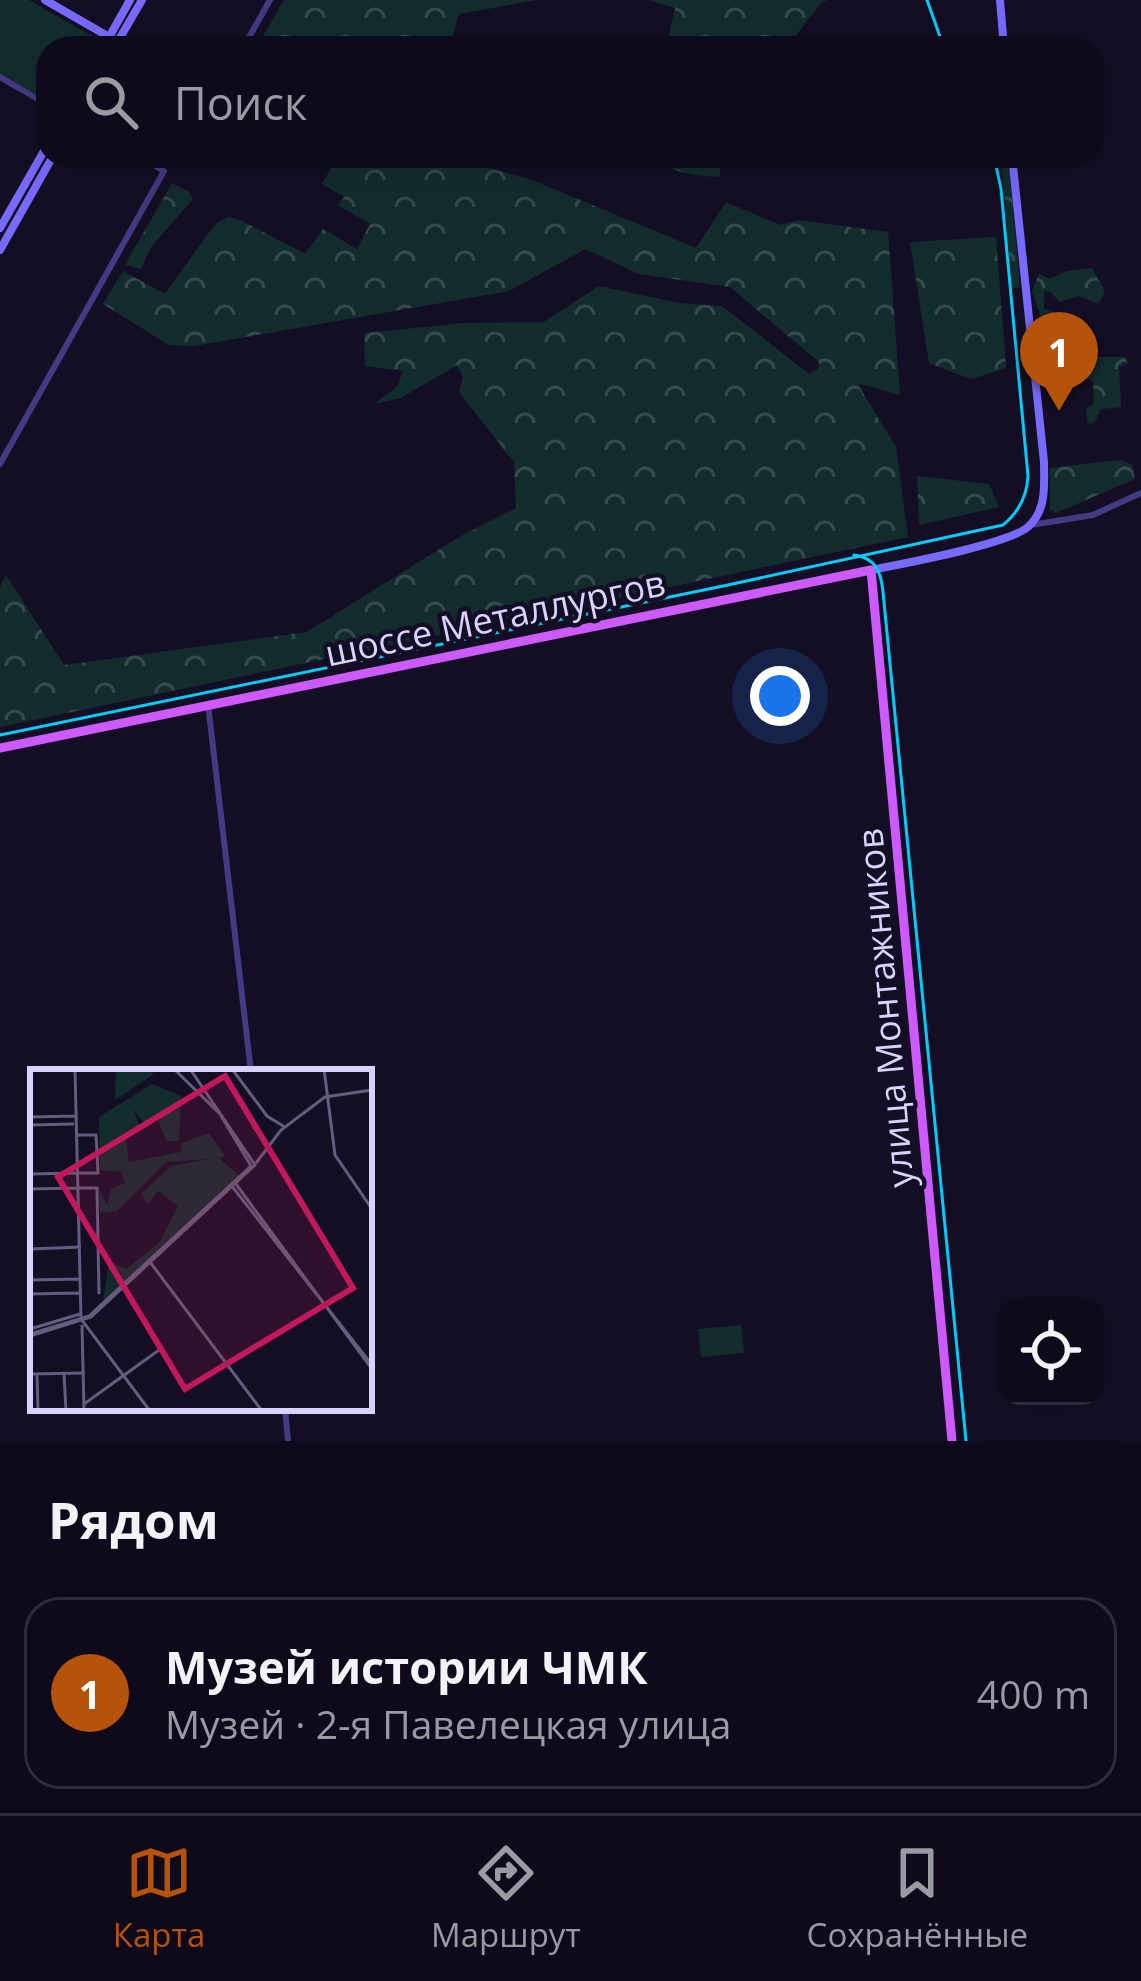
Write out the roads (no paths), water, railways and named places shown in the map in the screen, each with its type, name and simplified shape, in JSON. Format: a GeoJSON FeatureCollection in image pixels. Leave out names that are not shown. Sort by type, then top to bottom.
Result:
{"type":"FeatureCollection","features":[{"type":"Feature","properties":{"kind":"main road"},"geometry":{"type":"LineString","coordinates":[[45,0],[104,36]]}},
{"type":"Feature","properties":{"kind":"main road"},"geometry":{"type":"LineString","coordinates":[[116,36],[130,0]]}},
{"type":"Feature","properties":{"kind":"main road"},"geometry":{"type":"LineString","coordinates":[[118,36],[142,0]]}},
{"type":"Feature","properties":{"kind":"main road"},"geometry":{"type":"LineString","coordinates":[[1000,0],[1003,36]]}},
{"type":"Feature","properties":{"kind":"main road"},"geometry":{"type":"LineString","coordinates":[[0,228],[36,165]]}},
{"type":"Feature","properties":{"kind":"main road"},"geometry":{"type":"LineString","coordinates":[[0,250],[46,168]]}},
{"type":"Feature","properties":{"kind":"main road"},"geometry":{"type":"LineString","coordinates":[[1013,168],[1044,462],[1042,506],[1031,525]]}},
{"type":"Feature","properties":{"kind":"main road","name":"шоссе Металлургов"},"geometry":{"type":"LineString","coordinates":[[0,748],[871,570],[1001,541],[1031,525]]}},
{"type":"Feature","properties":{"kind":"main road","name":"улица Монтажников"},"geometry":{"type":"LineString","coordinates":[[871,570],[952,1441]]}},
{"type":"Feature","properties":{"kind":"street"},"geometry":{"type":"LineString","coordinates":[[250,36],[270,0]]}},
{"type":"Feature","properties":{"kind":"street"},"geometry":{"type":"LineString","coordinates":[[0,77],[36,98]]}},
{"type":"Feature","properties":{"kind":"street"},"geometry":{"type":"LineString","coordinates":[[0,464],[164,171],[159,168]]}},
{"type":"Feature","properties":{"kind":"street"},"geometry":{"type":"LineString","coordinates":[[1031,525],[1093,515],[1141,493]]}},
{"type":"Feature","properties":{"kind":"street"},"geometry":{"type":"LineString","coordinates":[[208,704],[251,1069]]}},
{"type":"Feature","properties":{"kind":"street"},"geometry":{"type":"LineString","coordinates":[[285,1411],[288,1441]]}},
{"type":"Feature","properties":{"kind":"tram line"},"geometry":{"type":"LineString","coordinates":[[927,0],[940,36]]}},
{"type":"Feature","properties":{"kind":"tram line"},"geometry":{"type":"LineString","coordinates":[[0,735],[1003,525],[1021,504],[1028,476],[997,168]]}},
{"type":"Feature","properties":{"kind":"tram line"},"geometry":{"type":"LineString","coordinates":[[854,555],[876,567],[883,592],[966,1441]]}},
{"type":"Feature","properties":{"kind":"place","name":"Музей истории ЧМК"},"geometry":{"type":"Point","coordinates":[1059,411]}}]}
